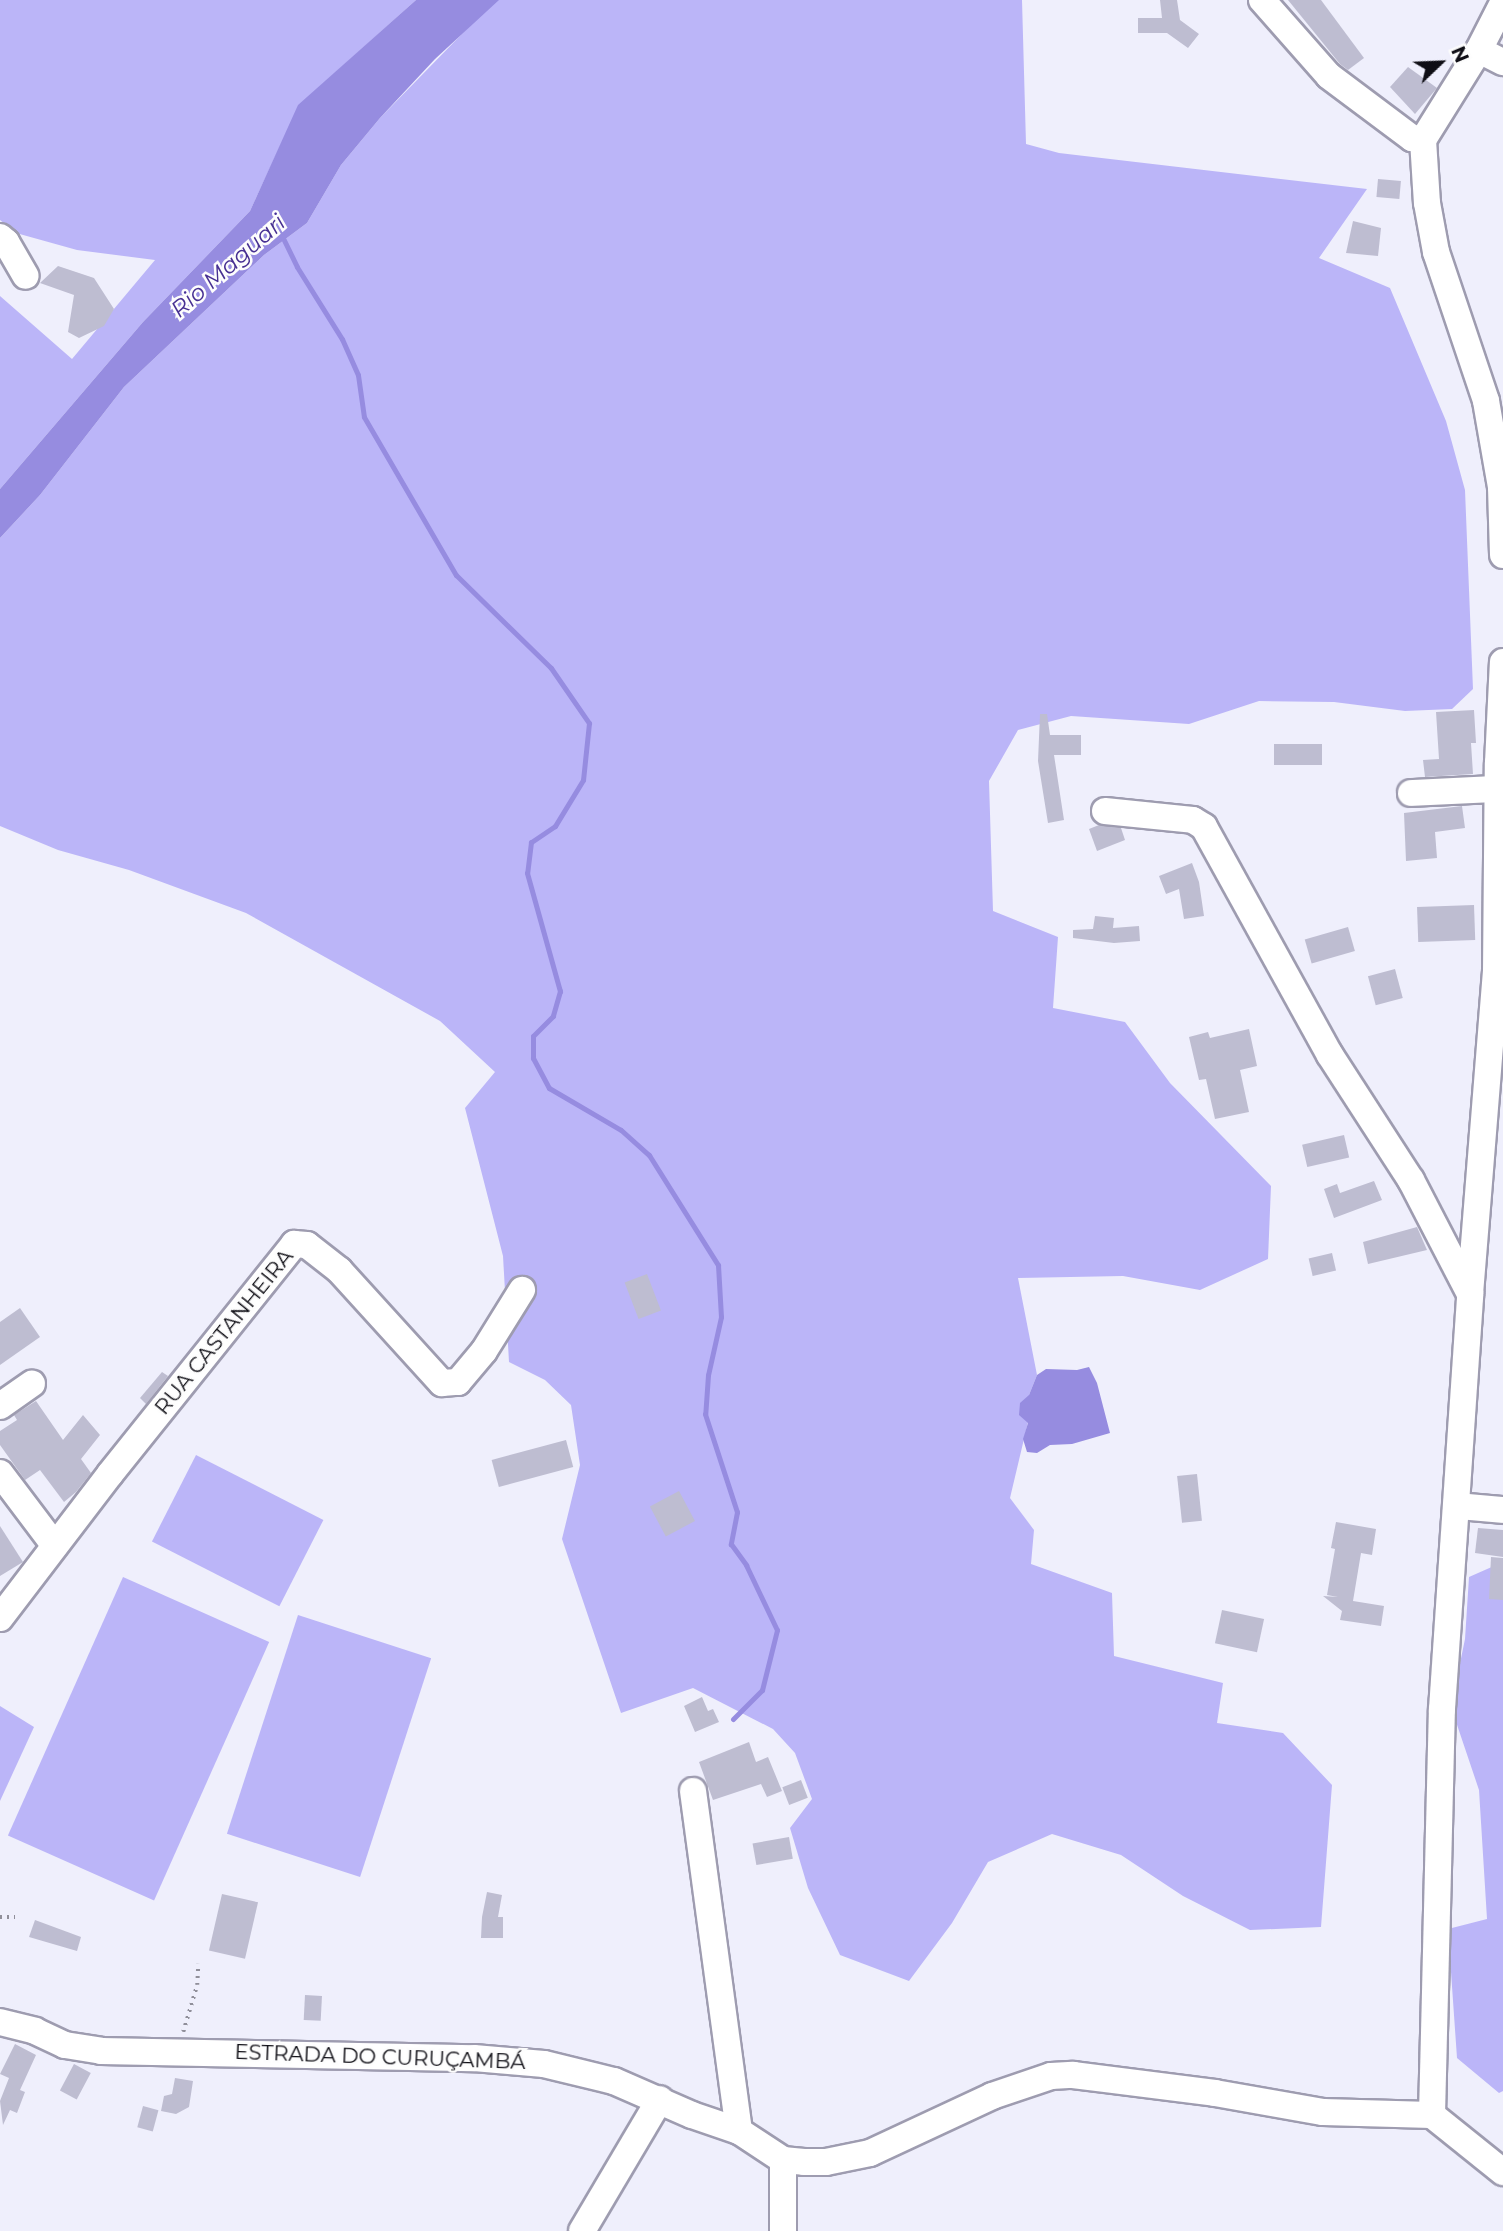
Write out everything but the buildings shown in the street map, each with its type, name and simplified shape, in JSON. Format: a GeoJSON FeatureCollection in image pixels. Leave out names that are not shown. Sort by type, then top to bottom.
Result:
{"type":"FeatureCollection","features":[{"type":"Feature","properties":{"kind":"street"},"geometry":{"type":"LineString","coordinates":[[1262,0],[1329,76],[1412,138],[1423,140]]}},
{"type":"Feature","properties":{"kind":"street"},"geometry":{"type":"LineString","coordinates":[[1503,3],[1479,50],[1423,140],[1427,203],[1436,251],[1486,401],[1501,487],[1503,555]]}},
{"type":"Feature","properties":{"kind":"street"},"geometry":{"type":"LineString","coordinates":[[1479,50],[1503,62]]}},
{"type":"Feature","properties":{"kind":"street"},"geometry":{"type":"LineString","coordinates":[[0,237],[6,242],[26,276]]}},
{"type":"Feature","properties":{"kind":"street"},"geometry":{"type":"LineString","coordinates":[[1432,2115],[1442,1709],[1458,1506],[1470,1294],[1496,972],[1497,789],[1503,662]]}},
{"type":"Feature","properties":{"kind":"street"},"geometry":{"type":"LineString","coordinates":[[1411,793],[1497,789]]}},
{"type":"Feature","properties":{"kind":"street"},"geometry":{"type":"LineString","coordinates":[[1105,811],[1194,820],[1204,827],[1330,1055],[1410,1180],[1470,1294]]}},
{"type":"Feature","properties":{"kind":"street","name":"RUA CASTANHEIRA"},"geometry":{"type":"LineString","coordinates":[[0,1618],[294,1244],[307,1245],[340,1270],[442,1383],[457,1381],[484,1352],[522,1290]]}},
{"type":"Feature","properties":{"kind":"street"},"geometry":{"type":"LineString","coordinates":[[0,1406],[32,1384]]}},
{"type":"Feature","properties":{"kind":"street"},"geometry":{"type":"LineString","coordinates":[[0,1473],[55,1546]]}},
{"type":"Feature","properties":{"kind":"street"},"geometry":{"type":"LineString","coordinates":[[1458,1506],[1503,1510]]}},
{"type":"Feature","properties":{"kind":"street"},"geometry":{"type":"LineString","coordinates":[[693,1791],[739,2131]]}},
{"type":"Feature","properties":{"kind":"street","name":"ESTRADA DO CURUÇAMBÁ"},"geometry":{"type":"LineString","coordinates":[[0,2022],[35,2031],[65,2045],[101,2051],[178,2050],[474,2058],[533,2063],[614,2081],[692,2115],[739,2131],[783,2160]]}},
{"type":"Feature","properties":{"kind":"street"},"geometry":{"type":"LineString","coordinates":[[783,2231],[783,2160],[826,2162],[870,2153],[992,2096],[1051,2076],[1096,2077],[1323,2112],[1432,2115],[1503,2172]]}},
{"type":"Feature","properties":{"kind":"street"},"geometry":{"type":"LineString","coordinates":[[582,2231],[660,2099]]}},
{"type":"Feature","properties":{"kind":"path"},"geometry":{"type":"LineString","coordinates":[[0,1917],[15,1917]]}},
{"type":"Feature","properties":{"kind":"path"},"geometry":{"type":"LineString","coordinates":[[178,2050],[197,1985],[198,1964]]}},
{"type":"Feature","properties":{"kind":"shaded area"},"geometry":{"type":"Polygon","coordinates":[[[0,0],[416,0],[299,105],[250,211],[143,322],[0,489],[0,296],[72,359],[155,260],[77,250],[16,233],[0,220],[0,0]]]}},
{"type":"Feature","properties":{"kind":"shaded area"},"geometry":{"type":"Polygon","coordinates":[[[495,0],[1022,0],[1026,144],[1059,153],[1367,189],[1319,258],[1390,288],[1446,421],[1465,490],[1473,689],[1452,709],[1405,711],[1334,702],[1259,701],[1189,724],[1071,716],[1018,730],[989,781],[993,911],[1058,937],[1053,1008],[1125,1022],[1170,1083],[1271,1186],[1268,1259],[1200,1290],[1123,1276],[1018,1278],[1037,1375],[1029,1395],[1028,1422],[1010,1498],[1034,1530],[1031,1564],[1112,1593],[1114,1656],[1223,1683],[1217,1723],[1283,1733],[1332,1785],[1321,1927],[1250,1930],[1183,1896],[1121,1855],[1052,1834],[988,1862],[952,1923],[909,1981],[840,1955],[808,1888],[790,1828],[812,1799],[795,1753],[773,1729],[693,1688],[621,1713],[562,1539],[580,1465],[571,1405],[545,1380],[509,1362],[503,1256],[465,1108],[495,1072],[440,1021],[246,913],[129,870],[58,850],[0,826],[0,538],[40,495],[124,387],[264,255],[307,223],[341,165],[380,118],[495,0]]]}},
{"type":"Feature","properties":{"kind":"shaded area"},"geometry":{"type":"Polygon","coordinates":[[[196,1455],[323,1520],[279,1606],[152,1541],[196,1455]]]}},
{"type":"Feature","properties":{"kind":"shaded area"},"geometry":{"type":"Polygon","coordinates":[[[1503,1562],[1503,2091],[1499,2093],[1457,2058],[1448,1929],[1487,1919],[1479,1790],[1451,1707],[1465,1639],[1469,1577],[1503,1562]]]}},
{"type":"Feature","properties":{"kind":"shaded area"},"geometry":{"type":"Polygon","coordinates":[[[123,1577],[269,1642],[154,1901],[8,1836],[123,1577]]]}},
{"type":"Feature","properties":{"kind":"shaded area"},"geometry":{"type":"Polygon","coordinates":[[[298,1615],[431,1658],[360,1877],[227,1834],[298,1615]]]}},
{"type":"Feature","properties":{"kind":"shaded area"},"geometry":{"type":"Polygon","coordinates":[[[0,1706],[34,1727],[0,1801],[0,1706]]]}},
{"type":"Feature","properties":{"kind":"water","name":"Rio Maguari"},"geometry":{"type":"Polygon","coordinates":[[[416,0],[499,0],[435,59],[380,118],[341,165],[307,223],[264,255],[124,387],[40,495],[0,538],[0,489],[143,322],[250,211],[298,105],[416,0]]]}},
{"type":"Feature","properties":{"kind":"water"},"geometry":{"type":"Polygon","coordinates":[[[1089,1367],[1097,1383],[1110,1433],[1072,1444],[1050,1445],[1037,1453],[1027,1452],[1023,1439],[1028,1423],[1019,1415],[1020,1403],[1029,1395],[1037,1375],[1046,1369],[1077,1370],[1089,1367]]]}},
{"type":"Feature","properties":{"kind":"waterway","name":"Rio Maguari"},"geometry":{"type":"LineString","coordinates":[[282,236],[297,267],[342,339],[358,375],[364,417],[456,575],[551,668],[589,723],[583,780],[555,826],[531,842],[527,873],[560,991],[553,1016],[533,1036],[533,1058],[549,1088],[621,1130],[649,1155],[718,1265],[721,1317],[708,1375],[705,1414],[737,1512],[731,1544],[746,1565],[777,1630],[762,1690],[733,1719]]}}]}
